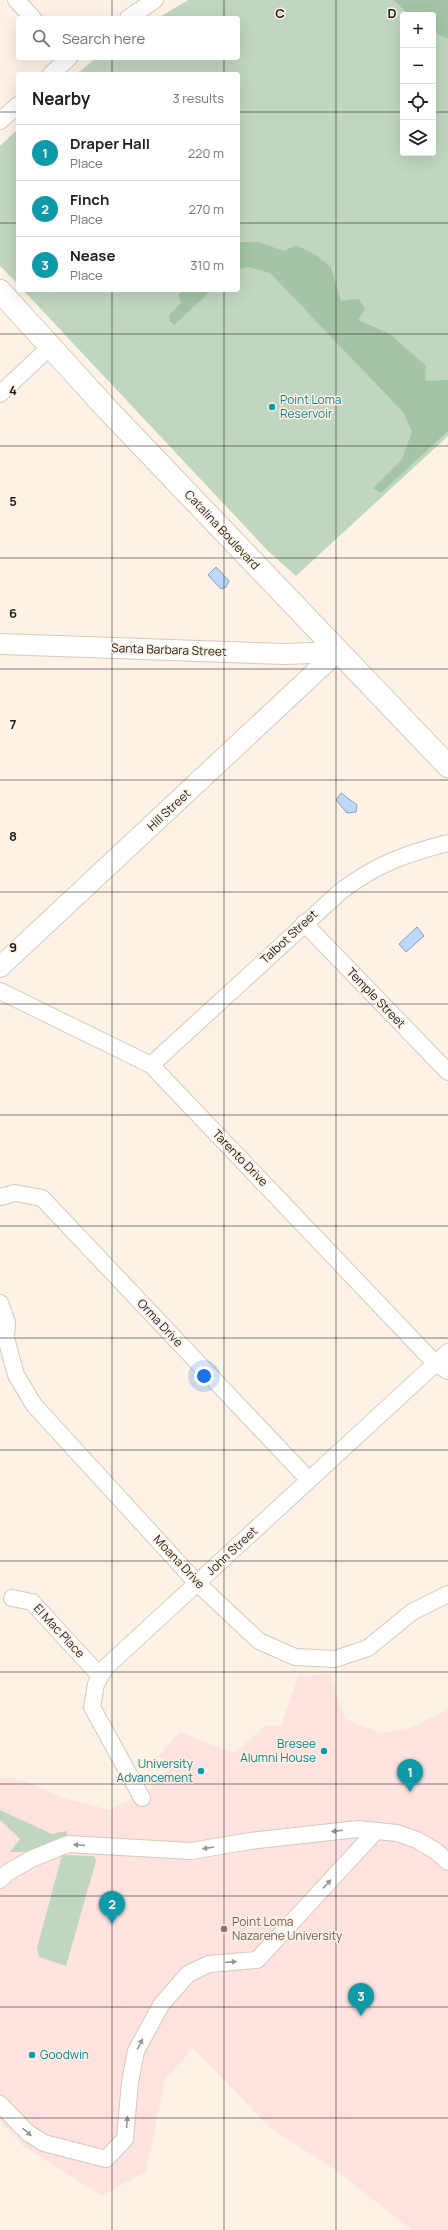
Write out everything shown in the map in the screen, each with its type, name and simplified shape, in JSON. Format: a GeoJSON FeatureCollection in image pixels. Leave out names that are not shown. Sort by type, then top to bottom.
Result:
{"type":"FeatureCollection","features":[{"type":"Feature","properties":{"kind":"main road","name":"Catalina Boulevard"},"geometry":{"type":"LineString","coordinates":[[0,291],[50,347],[337,652],[448,766]]}},
{"type":"Feature","properties":{"kind":"street"},"geometry":{"type":"LineString","coordinates":[[16,0],[31,16]]}},
{"type":"Feature","properties":{"kind":"street"},"geometry":{"type":"LineString","coordinates":[[131,16],[155,0]]}},
{"type":"Feature","properties":{"kind":"street"},"geometry":{"type":"LineString","coordinates":[[53,72],[67,60]]}},
{"type":"Feature","properties":{"kind":"street"},"geometry":{"type":"LineString","coordinates":[[0,121],[16,107]]}},
{"type":"Feature","properties":{"kind":"street"},"geometry":{"type":"LineString","coordinates":[[0,394],[50,347]]}},
{"type":"Feature","properties":{"kind":"street","name":"Santa Barbara Street"},"geometry":{"type":"LineString","coordinates":[[0,644],[285,654],[337,652]]}},
{"type":"Feature","properties":{"kind":"street","name":"Hill Street"},"geometry":{"type":"LineString","coordinates":[[0,966],[337,652]]}},
{"type":"Feature","properties":{"kind":"street","name":"Talbot Street"},"geometry":{"type":"LineString","coordinates":[[151,1065],[304,924],[341,891],[365,873],[399,857],[448,843]]}},
{"type":"Feature","properties":{"kind":"street","name":"Temple Street"},"geometry":{"type":"LineString","coordinates":[[304,924],[448,1072]]}},
{"type":"Feature","properties":{"kind":"street","name":"Tarento Drive"},"geometry":{"type":"LineString","coordinates":[[0,991],[151,1065],[442,1367]]}},
{"type":"Feature","properties":{"kind":"street","name":"Orma Drive"},"geometry":{"type":"LineString","coordinates":[[0,1197],[15,1193],[42,1198],[308,1479]]}},
{"type":"Feature","properties":{"kind":"street","name":"Moana Drive"},"geometry":{"type":"LineString","coordinates":[[0,1303],[7,1322],[6,1338],[16,1375],[34,1405],[197,1583],[260,1641],[295,1657],[307,1659],[335,1659],[368,1648],[412,1612],[448,1594]]}},
{"type":"Feature","properties":{"kind":"street","name":"John Street"},"geometry":{"type":"LineString","coordinates":[[142,1798],[92,1707],[96,1684],[106,1667],[308,1479],[442,1367],[448,1352]]}},
{"type":"Feature","properties":{"kind":"street","name":"El Mac Place"},"geometry":{"type":"LineString","coordinates":[[12,1598],[32,1602],[100,1676]]}},
{"type":"Feature","properties":{"kind":"street"},"geometry":{"type":"LineString","coordinates":[[0,1880],[8,1873],[31,1859],[68,1844],[191,1851],[250,1841],[358,1829],[397,1833],[417,1840],[436,1851],[448,1862]]}},
{"type":"Feature","properties":{"kind":"street"},"geometry":{"type":"LineString","coordinates":[[0,2104],[28,2133],[44,2143],[106,2159],[126,2139],[130,2082],[136,2051],[161,2005],[188,1974],[209,1964],[257,1960],[376,1830]]}},
{"type":"Feature","properties":{"kind":"shaded area","name":"Point Loma Nazarene University"},"geometry":{"type":"Polygon","coordinates":[[[330,1674],[345,1719],[381,1733],[413,1727],[448,1709],[448,2230],[411,2230],[337,2171],[269,2127],[193,2048],[165,2079],[146,2171],[102,2196],[22,2145],[0,2121],[0,1777],[22,1780],[64,1798],[110,1810],[149,1790],[173,1765],[158,1756],[180,1732],[234,1753],[266,1725],[281,1726],[298,1676],[330,1674]]]}},
{"type":"Feature","properties":{"kind":"green space"},"geometry":{"type":"Polygon","coordinates":[[[188,0],[448,0],[448,436],[296,576],[268,551],[25,292],[240,292],[240,72],[79,72],[94,60],[240,60],[240,16],[161,16],[188,0]]]}},
{"type":"Feature","properties":{"kind":"green space"},"geometry":{"type":"Polygon","coordinates":[[[394,0],[448,0],[448,39],[436,33],[436,12],[406,12],[394,0]]]}},
{"type":"Feature","properties":{"kind":"green space"},"geometry":{"type":"Polygon","coordinates":[[[16,131],[16,282],[0,266],[0,146],[16,131]]]}},
{"type":"Feature","properties":{"kind":"green space"},"geometry":{"type":"Polygon","coordinates":[[[258,242],[284,251],[296,245],[316,255],[331,268],[341,301],[359,299],[365,309],[358,320],[390,334],[426,366],[425,381],[448,380],[448,431],[381,493],[373,488],[402,459],[412,432],[403,412],[270,273],[248,267],[240,269],[240,243],[258,242]]]}},
{"type":"Feature","properties":{"kind":"green space"},"geometry":{"type":"Polygon","coordinates":[[[181,292],[210,292],[174,325],[170,321],[169,315],[181,303],[178,295],[181,292]]]}},
{"type":"Feature","properties":{"kind":"green space"},"geometry":{"type":"Polygon","coordinates":[[[0,1810],[52,1834],[66,1831],[69,1838],[30,1852],[10,1852],[20,1839],[0,1820],[0,1810]]]}},
{"type":"Feature","properties":{"kind":"green space"},"geometry":{"type":"Polygon","coordinates":[[[62,1855],[94,1856],[96,1861],[66,1966],[39,1957],[37,1948],[62,1855]]]}},
{"type":"Feature","properties":{"kind":"water"},"geometry":{"type":"Polygon","coordinates":[[[216,567],[229,581],[226,587],[221,589],[208,575],[216,567]]]}},
{"type":"Feature","properties":{"kind":"water"},"geometry":{"type":"Polygon","coordinates":[[[341,793],[357,805],[356,812],[347,813],[336,800],[341,793]]]}},
{"type":"Feature","properties":{"kind":"water"},"geometry":{"type":"Polygon","coordinates":[[[417,927],[424,936],[406,952],[399,944],[417,927]]]}},
{"type":"Feature","properties":{"kind":"place","name":"Point Loma Reservoir"},"geometry":{"type":"Point","coordinates":[272,407]}},
{"type":"Feature","properties":{"kind":"place","name":"Bresee Alumni House"},"geometry":{"type":"Point","coordinates":[324,1751]}},
{"type":"Feature","properties":{"kind":"place","name":"University Advancement"},"geometry":{"type":"Point","coordinates":[201,1771]}},
{"type":"Feature","properties":{"kind":"place","name":"Draper Hall"},"geometry":{"type":"Point","coordinates":[410,1792]}},
{"type":"Feature","properties":{"kind":"place","name":"Finch"},"geometry":{"type":"Point","coordinates":[112,1924]}},
{"type":"Feature","properties":{"kind":"place","name":"Point Loma Nazarene University"},"geometry":{"type":"Point","coordinates":[224,1929]}},
{"type":"Feature","properties":{"kind":"place","name":"Nease"},"geometry":{"type":"Point","coordinates":[361,2016]}},
{"type":"Feature","properties":{"kind":"place","name":"Goodwin"},"geometry":{"type":"Point","coordinates":[32,2055]}}]}
